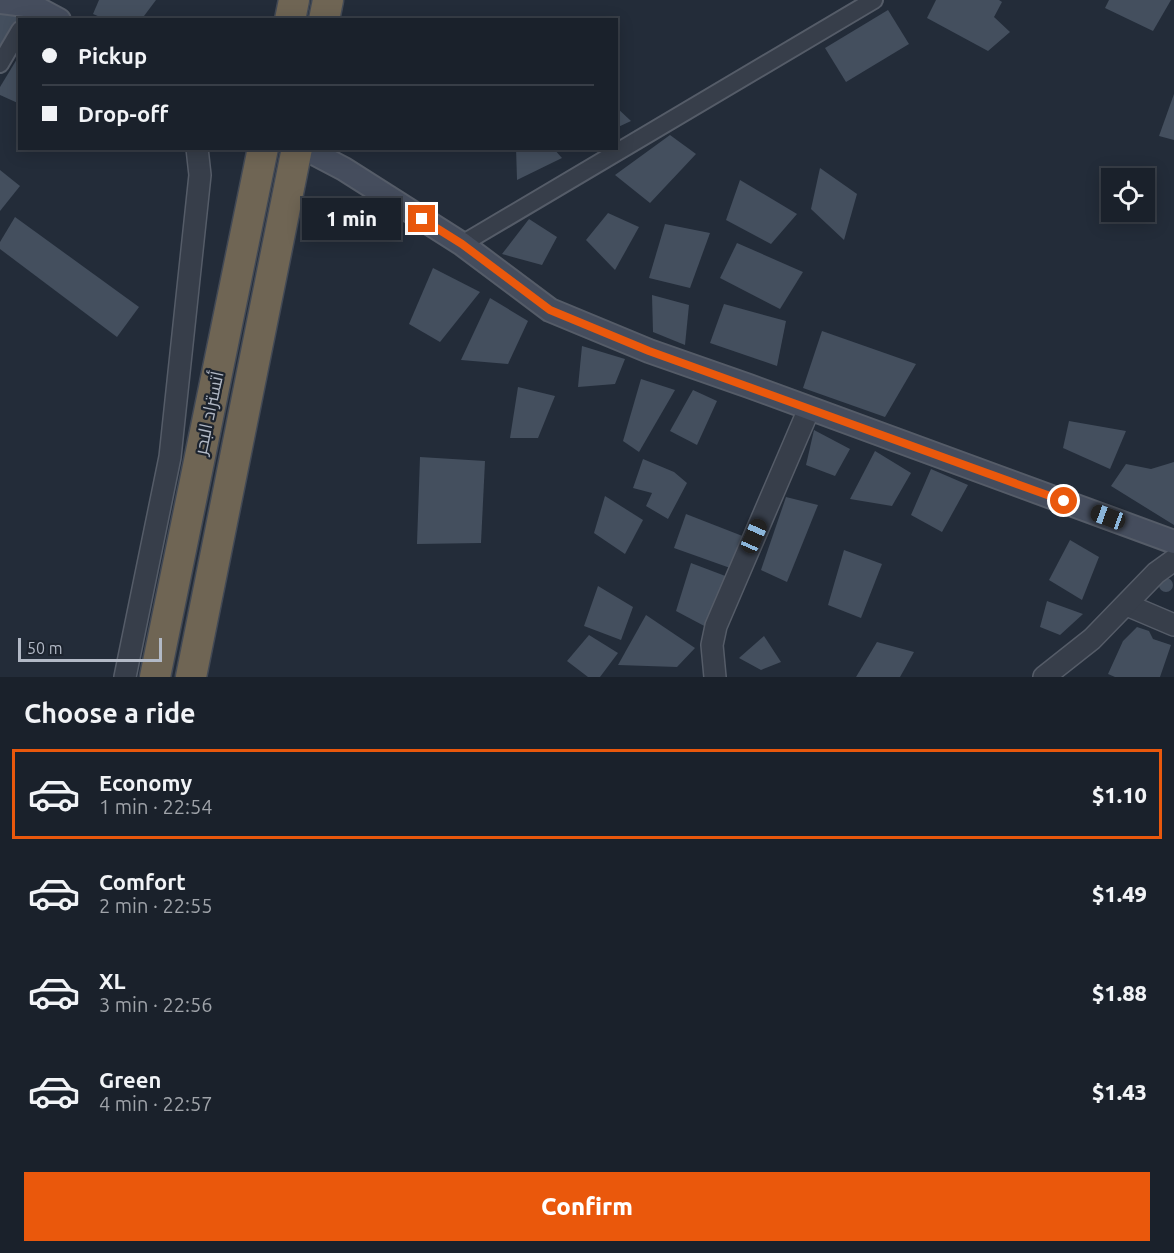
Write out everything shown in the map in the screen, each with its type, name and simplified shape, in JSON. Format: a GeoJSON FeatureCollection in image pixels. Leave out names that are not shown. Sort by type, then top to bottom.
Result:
{"type":"FeatureCollection","features":[{"type":"Feature","properties":{"kind":"highway"},"geometry":{"type":"LineString","coordinates":[[290,18],[294,0]]}},
{"type":"Feature","properties":{"kind":"highway"},"geometry":{"type":"LineString","coordinates":[[324,18],[328,0]]}},
{"type":"Feature","properties":{"kind":"highway","name":"أتستراد البحر"},"geometry":{"type":"LineString","coordinates":[[155,677],[263,150]]}},
{"type":"Feature","properties":{"kind":"highway","name":"أتستراد البحر"},"geometry":{"type":"LineString","coordinates":[[191,677],[297,150]]}},
{"type":"Feature","properties":{"kind":"main road"},"geometry":{"type":"LineString","coordinates":[[0,2],[31,9],[53,18]]}},
{"type":"Feature","properties":{"kind":"main road"},"geometry":{"type":"LineString","coordinates":[[308,150],[344,169],[462,244],[550,310],[649,351],[1174,542]]}},
{"type":"Feature","properties":{"kind":"street"},"geometry":{"type":"LineString","coordinates":[[462,244],[874,0]]}},
{"type":"Feature","properties":{"kind":"street"},"geometry":{"type":"LineString","coordinates":[[0,64],[18,33]]}},
{"type":"Feature","properties":{"kind":"street"},"geometry":{"type":"LineString","coordinates":[[125,677],[170,457],[200,175],[197,150]]}},
{"type":"Feature","properties":{"kind":"street"},"geometry":{"type":"LineString","coordinates":[[715,677],[712,645],[716,626],[809,409]]}},
{"type":"Feature","properties":{"kind":"street"},"geometry":{"type":"LineString","coordinates":[[1044,677],[1092,639],[1156,573],[1174,560]]}},
{"type":"Feature","properties":{"kind":"street"},"geometry":{"type":"LineString","coordinates":[[1127,605],[1174,625]]}},
{"type":"Feature","properties":{"kind":"building"},"geometry":{"type":"Polygon","coordinates":[[[99,0],[156,0],[142,18],[102,18],[93,14],[99,0]]]}},
{"type":"Feature","properties":{"kind":"building"},"geometry":{"type":"Polygon","coordinates":[[[936,0],[999,0],[1002,2],[994,17],[1010,32],[988,51],[927,18],[936,0]]]}},
{"type":"Feature","properties":{"kind":"building"},"geometry":{"type":"Polygon","coordinates":[[[1109,0],[1171,0],[1153,31],[1105,8],[1109,0]]]}},
{"type":"Feature","properties":{"kind":"building"},"geometry":{"type":"Polygon","coordinates":[[[0,9],[21,13],[18,18],[0,49],[0,9]]]}},
{"type":"Feature","properties":{"kind":"building"},"geometry":{"type":"Polygon","coordinates":[[[888,10],[909,44],[846,82],[825,48],[888,10]]]}},
{"type":"Feature","properties":{"kind":"building"},"geometry":{"type":"Polygon","coordinates":[[[18,57],[18,103],[0,95],[0,87],[18,57]]]}},
{"type":"Feature","properties":{"kind":"building"},"geometry":{"type":"Polygon","coordinates":[[[1174,94],[1174,140],[1159,136],[1174,94]]]}},
{"type":"Feature","properties":{"kind":"building"},"geometry":{"type":"Polygon","coordinates":[[[618,109],[631,121],[618,127],[618,109]]]}},
{"type":"Feature","properties":{"kind":"building"},"geometry":{"type":"Polygon","coordinates":[[[670,135],[696,154],[650,203],[615,175],[670,135]]]}},
{"type":"Feature","properties":{"kind":"building"},"geometry":{"type":"Polygon","coordinates":[[[516,150],[555,150],[562,158],[517,180],[516,150]]]}},
{"type":"Feature","properties":{"kind":"building"},"geometry":{"type":"Polygon","coordinates":[[[820,168],[857,194],[844,240],[811,209],[820,168]]]}},
{"type":"Feature","properties":{"kind":"building"},"geometry":{"type":"Polygon","coordinates":[[[0,170],[20,186],[0,211],[0,170]]]}},
{"type":"Feature","properties":{"kind":"building"},"geometry":{"type":"Polygon","coordinates":[[[740,180],[797,214],[771,244],[726,220],[740,180]]]}},
{"type":"Feature","properties":{"kind":"building"},"geometry":{"type":"Polygon","coordinates":[[[608,213],[639,227],[615,270],[586,240],[608,213]]]}},
{"type":"Feature","properties":{"kind":"building"},"geometry":{"type":"Polygon","coordinates":[[[15,217],[139,307],[117,337],[0,249],[0,242],[15,217]]]}},
{"type":"Feature","properties":{"kind":"building"},"geometry":{"type":"Polygon","coordinates":[[[529,219],[557,237],[542,265],[502,254],[529,219]]]}},
{"type":"Feature","properties":{"kind":"building"},"geometry":{"type":"Polygon","coordinates":[[[665,224],[710,233],[690,288],[649,278],[665,224]]]}},
{"type":"Feature","properties":{"kind":"building"},"geometry":{"type":"Polygon","coordinates":[[[737,243],[803,272],[780,309],[720,278],[737,243]]]}},
{"type":"Feature","properties":{"kind":"building"},"geometry":{"type":"Polygon","coordinates":[[[433,268],[480,292],[440,342],[409,324],[433,268]]]}},
{"type":"Feature","properties":{"kind":"building"},"geometry":{"type":"Polygon","coordinates":[[[652,295],[689,305],[685,345],[653,332],[652,295]]]}},
{"type":"Feature","properties":{"kind":"building"},"geometry":{"type":"Polygon","coordinates":[[[490,298],[528,321],[508,364],[461,360],[490,298]]]}},
{"type":"Feature","properties":{"kind":"building"},"geometry":{"type":"Polygon","coordinates":[[[724,304],[786,321],[777,366],[710,343],[724,304]]]}},
{"type":"Feature","properties":{"kind":"building"},"geometry":{"type":"Polygon","coordinates":[[[822,331],[916,364],[885,417],[803,388],[822,331]]]}},
{"type":"Feature","properties":{"kind":"building"},"geometry":{"type":"Polygon","coordinates":[[[582,346],[625,359],[615,384],[578,387],[582,346]]]}},
{"type":"Feature","properties":{"kind":"building"},"geometry":{"type":"Polygon","coordinates":[[[641,379],[675,390],[639,452],[623,441],[641,379]]]}},
{"type":"Feature","properties":{"kind":"building"},"geometry":{"type":"Polygon","coordinates":[[[518,387],[555,396],[538,438],[510,438],[518,387]]]}},
{"type":"Feature","properties":{"kind":"building"},"geometry":{"type":"Polygon","coordinates":[[[693,390],[717,401],[697,445],[670,431],[693,390]]]}},
{"type":"Feature","properties":{"kind":"building"},"geometry":{"type":"Polygon","coordinates":[[[1069,421],[1126,431],[1110,469],[1063,448],[1069,421]]]}},
{"type":"Feature","properties":{"kind":"building"},"geometry":{"type":"Polygon","coordinates":[[[814,430],[850,449],[835,476],[806,465],[814,430]]]}},
{"type":"Feature","properties":{"kind":"building"},"geometry":{"type":"Polygon","coordinates":[[[875,451],[911,473],[892,506],[850,499],[875,451]]]}},
{"type":"Feature","properties":{"kind":"building"},"geometry":{"type":"Polygon","coordinates":[[[420,457],[485,461],[481,543],[417,544],[420,457]]]}},
{"type":"Feature","properties":{"kind":"building"},"geometry":{"type":"Polygon","coordinates":[[[643,459],[674,472],[687,483],[668,519],[646,506],[652,493],[633,488],[643,459]]]}},
{"type":"Feature","properties":{"kind":"building"},"geometry":{"type":"Polygon","coordinates":[[[1174,462],[1174,525],[1111,486],[1126,464],[1151,469],[1174,462]]]}},
{"type":"Feature","properties":{"kind":"building"},"geometry":{"type":"Polygon","coordinates":[[[931,469],[968,485],[942,532],[911,515],[931,469]]]}},
{"type":"Feature","properties":{"kind":"building"},"geometry":{"type":"Polygon","coordinates":[[[605,496],[643,520],[625,554],[594,533],[605,496]]]}},
{"type":"Feature","properties":{"kind":"building"},"geometry":{"type":"Polygon","coordinates":[[[786,497],[818,505],[787,582],[761,570],[786,497]]]}},
{"type":"Feature","properties":{"kind":"building"},"geometry":{"type":"Polygon","coordinates":[[[686,514],[745,537],[733,569],[674,548],[686,514]]]}},
{"type":"Feature","properties":{"kind":"building"},"geometry":{"type":"Polygon","coordinates":[[[1070,540],[1099,557],[1082,600],[1049,580],[1070,540]]]}},
{"type":"Feature","properties":{"kind":"building"},"geometry":{"type":"Polygon","coordinates":[[[844,550],[882,564],[861,618],[828,605],[844,550]]]}},
{"type":"Feature","properties":{"kind":"building"},"geometry":{"type":"Polygon","coordinates":[[[691,563],[728,577],[710,629],[676,611],[691,563]]]}},
{"type":"Feature","properties":{"kind":"building"},"geometry":{"type":"Polygon","coordinates":[[[1163,578],[1169,578],[1173,585],[1169,592],[1163,592],[1159,588],[1159,582],[1163,578]]]}},
{"type":"Feature","properties":{"kind":"building"},"geometry":{"type":"Polygon","coordinates":[[[598,586],[633,607],[621,640],[584,626],[598,586]]]}},
{"type":"Feature","properties":{"kind":"building"},"geometry":{"type":"Polygon","coordinates":[[[1047,601],[1083,614],[1060,635],[1040,627],[1047,601]]]}},
{"type":"Feature","properties":{"kind":"building"},"geometry":{"type":"Polygon","coordinates":[[[646,615],[695,648],[677,667],[618,665],[646,615]]]}},
{"type":"Feature","properties":{"kind":"building"},"geometry":{"type":"Polygon","coordinates":[[[1137,627],[1149,631],[1153,639],[1171,645],[1160,677],[1115,677],[1108,674],[1123,641],[1137,627]]]}},
{"type":"Feature","properties":{"kind":"building"},"geometry":{"type":"Polygon","coordinates":[[[589,635],[618,653],[600,677],[588,677],[567,661],[589,635]]]}},
{"type":"Feature","properties":{"kind":"building"},"geometry":{"type":"Polygon","coordinates":[[[764,636],[781,662],[761,670],[739,658],[764,636]]]}},
{"type":"Feature","properties":{"kind":"building"},"geometry":{"type":"Polygon","coordinates":[[[877,642],[914,652],[900,677],[856,677],[877,642]]]}},
{"type":"Feature","properties":{"kind":"route"},"geometry":{"type":"LineString","coordinates":[[422,219],[462,244],[550,310],[649,351],[1064,501]]}}]}
